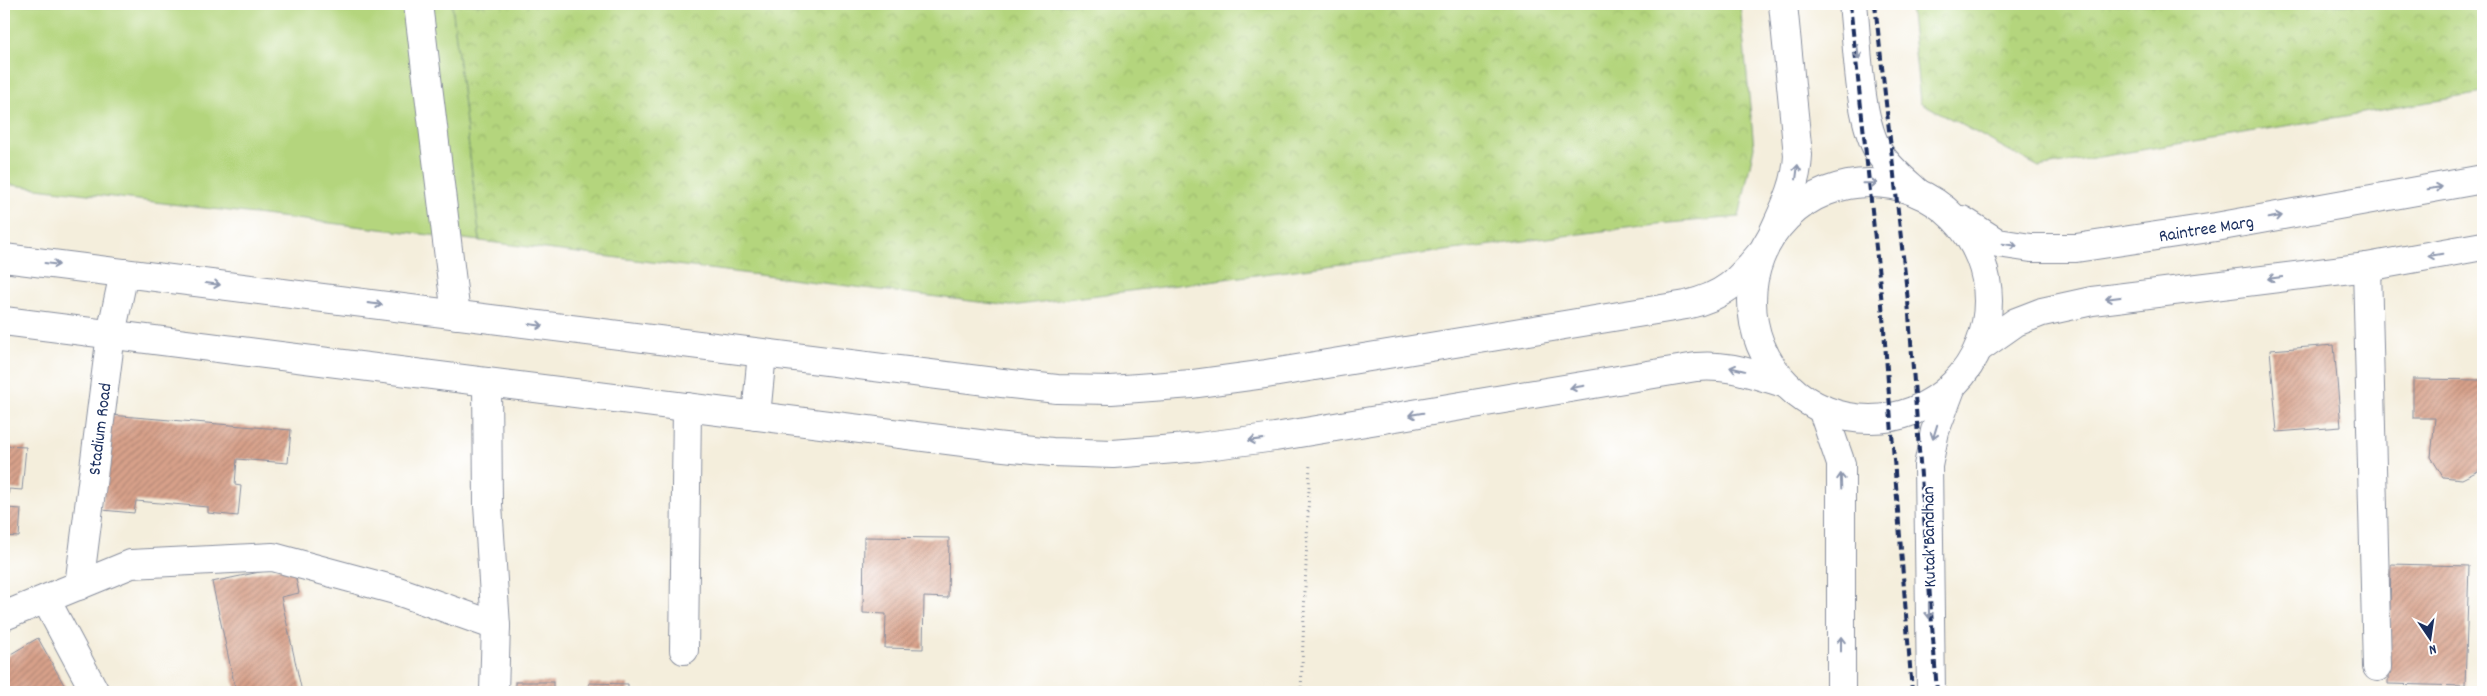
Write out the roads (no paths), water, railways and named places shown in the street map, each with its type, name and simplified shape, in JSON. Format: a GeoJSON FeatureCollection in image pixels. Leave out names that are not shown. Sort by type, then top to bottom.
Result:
{"type":"FeatureCollection","features":[{"type":"Feature","properties":{"kind":"street"},"geometry":{"type":"LineString","coordinates":[[418,4],[456,314]]}},
{"type":"Feature","properties":{"kind":"street"},"geometry":{"type":"LineString","coordinates":[[1783,4],[1798,155],[1798,173],[1793,191],[1767,243],[1754,275],[1751,298],[1753,321],[1759,344],[1770,364],[1784,383],[1802,398],[1822,409],[1844,416],[1867,419],[1890,417],[1913,411],[1934,400],[1952,386],[1967,369],[1979,348],[1986,326],[1989,303],[1987,280],[1981,258],[1970,237],[1956,219],[1893,170],[1880,154],[1870,133],[1864,109],[1854,4]]}},
{"type":"Feature","properties":{"kind":"street","name":"Raintree Marg"},"geometry":{"type":"LineString","coordinates":[[1928,198],[1998,243],[2031,248],[2076,248],[2216,227],[2483,179]]}},
{"type":"Feature","properties":{"kind":"street"},"geometry":{"type":"LineString","coordinates":[[4,258],[762,353],[1057,388],[1111,390],[1192,384],[1276,372],[1702,301],[1736,283],[1788,215],[1806,201],[1842,186],[1873,182],[1896,185],[1928,198]]}},
{"type":"Feature","properties":{"kind":"street"},"geometry":{"type":"LineString","coordinates":[[1979,348],[2016,322],[2042,312],[2084,302],[2367,267],[2483,246]]}},
{"type":"Feature","properties":{"kind":"street"},"geometry":{"type":"LineString","coordinates":[[2367,267],[2377,668]]}},
{"type":"Feature","properties":{"kind":"street","name":"Stadium Road"},"geometry":{"type":"LineString","coordinates":[[79,586],[111,334],[124,273]]}},
{"type":"Feature","properties":{"kind":"street"},"geometry":{"type":"LineString","coordinates":[[4,321],[1023,449],[1113,454],[1199,447],[1311,431],[1696,367],[1718,365],[1784,383]]}},
{"type":"Feature","properties":{"kind":"street"},"geometry":{"type":"LineString","coordinates":[[756,416],[762,353]]}},
{"type":"Feature","properties":{"kind":"street"},"geometry":{"type":"LineString","coordinates":[[487,382],[488,505],[496,626],[494,692]]}},
{"type":"Feature","properties":{"kind":"street","name":"Kutak Bandhan"},"geometry":{"type":"LineString","coordinates":[[1931,692],[1928,466],[1935,431],[1952,386]]}},
{"type":"Feature","properties":{"kind":"street"},"geometry":{"type":"LineString","coordinates":[[684,650],[688,407]]}},
{"type":"Feature","properties":{"kind":"street"},"geometry":{"type":"LineString","coordinates":[[1822,409],[1841,464],[1841,692]]}},
{"type":"Feature","properties":{"kind":"street"},"geometry":{"type":"LineString","coordinates":[[4,616],[131,564],[273,557],[395,590],[496,626]]}},
{"type":"Feature","properties":{"kind":"street"},"geometry":{"type":"LineString","coordinates":[[46,600],[95,692]]}},
{"type":"Feature","properties":{"kind":"railway"},"geometry":{"type":"LineString","coordinates":[[1850,4],[1882,304],[1912,692]]}},
{"type":"Feature","properties":{"kind":"railway"},"geometry":{"type":"LineString","coordinates":[[1875,4],[1908,301],[1937,692]]}}]}
